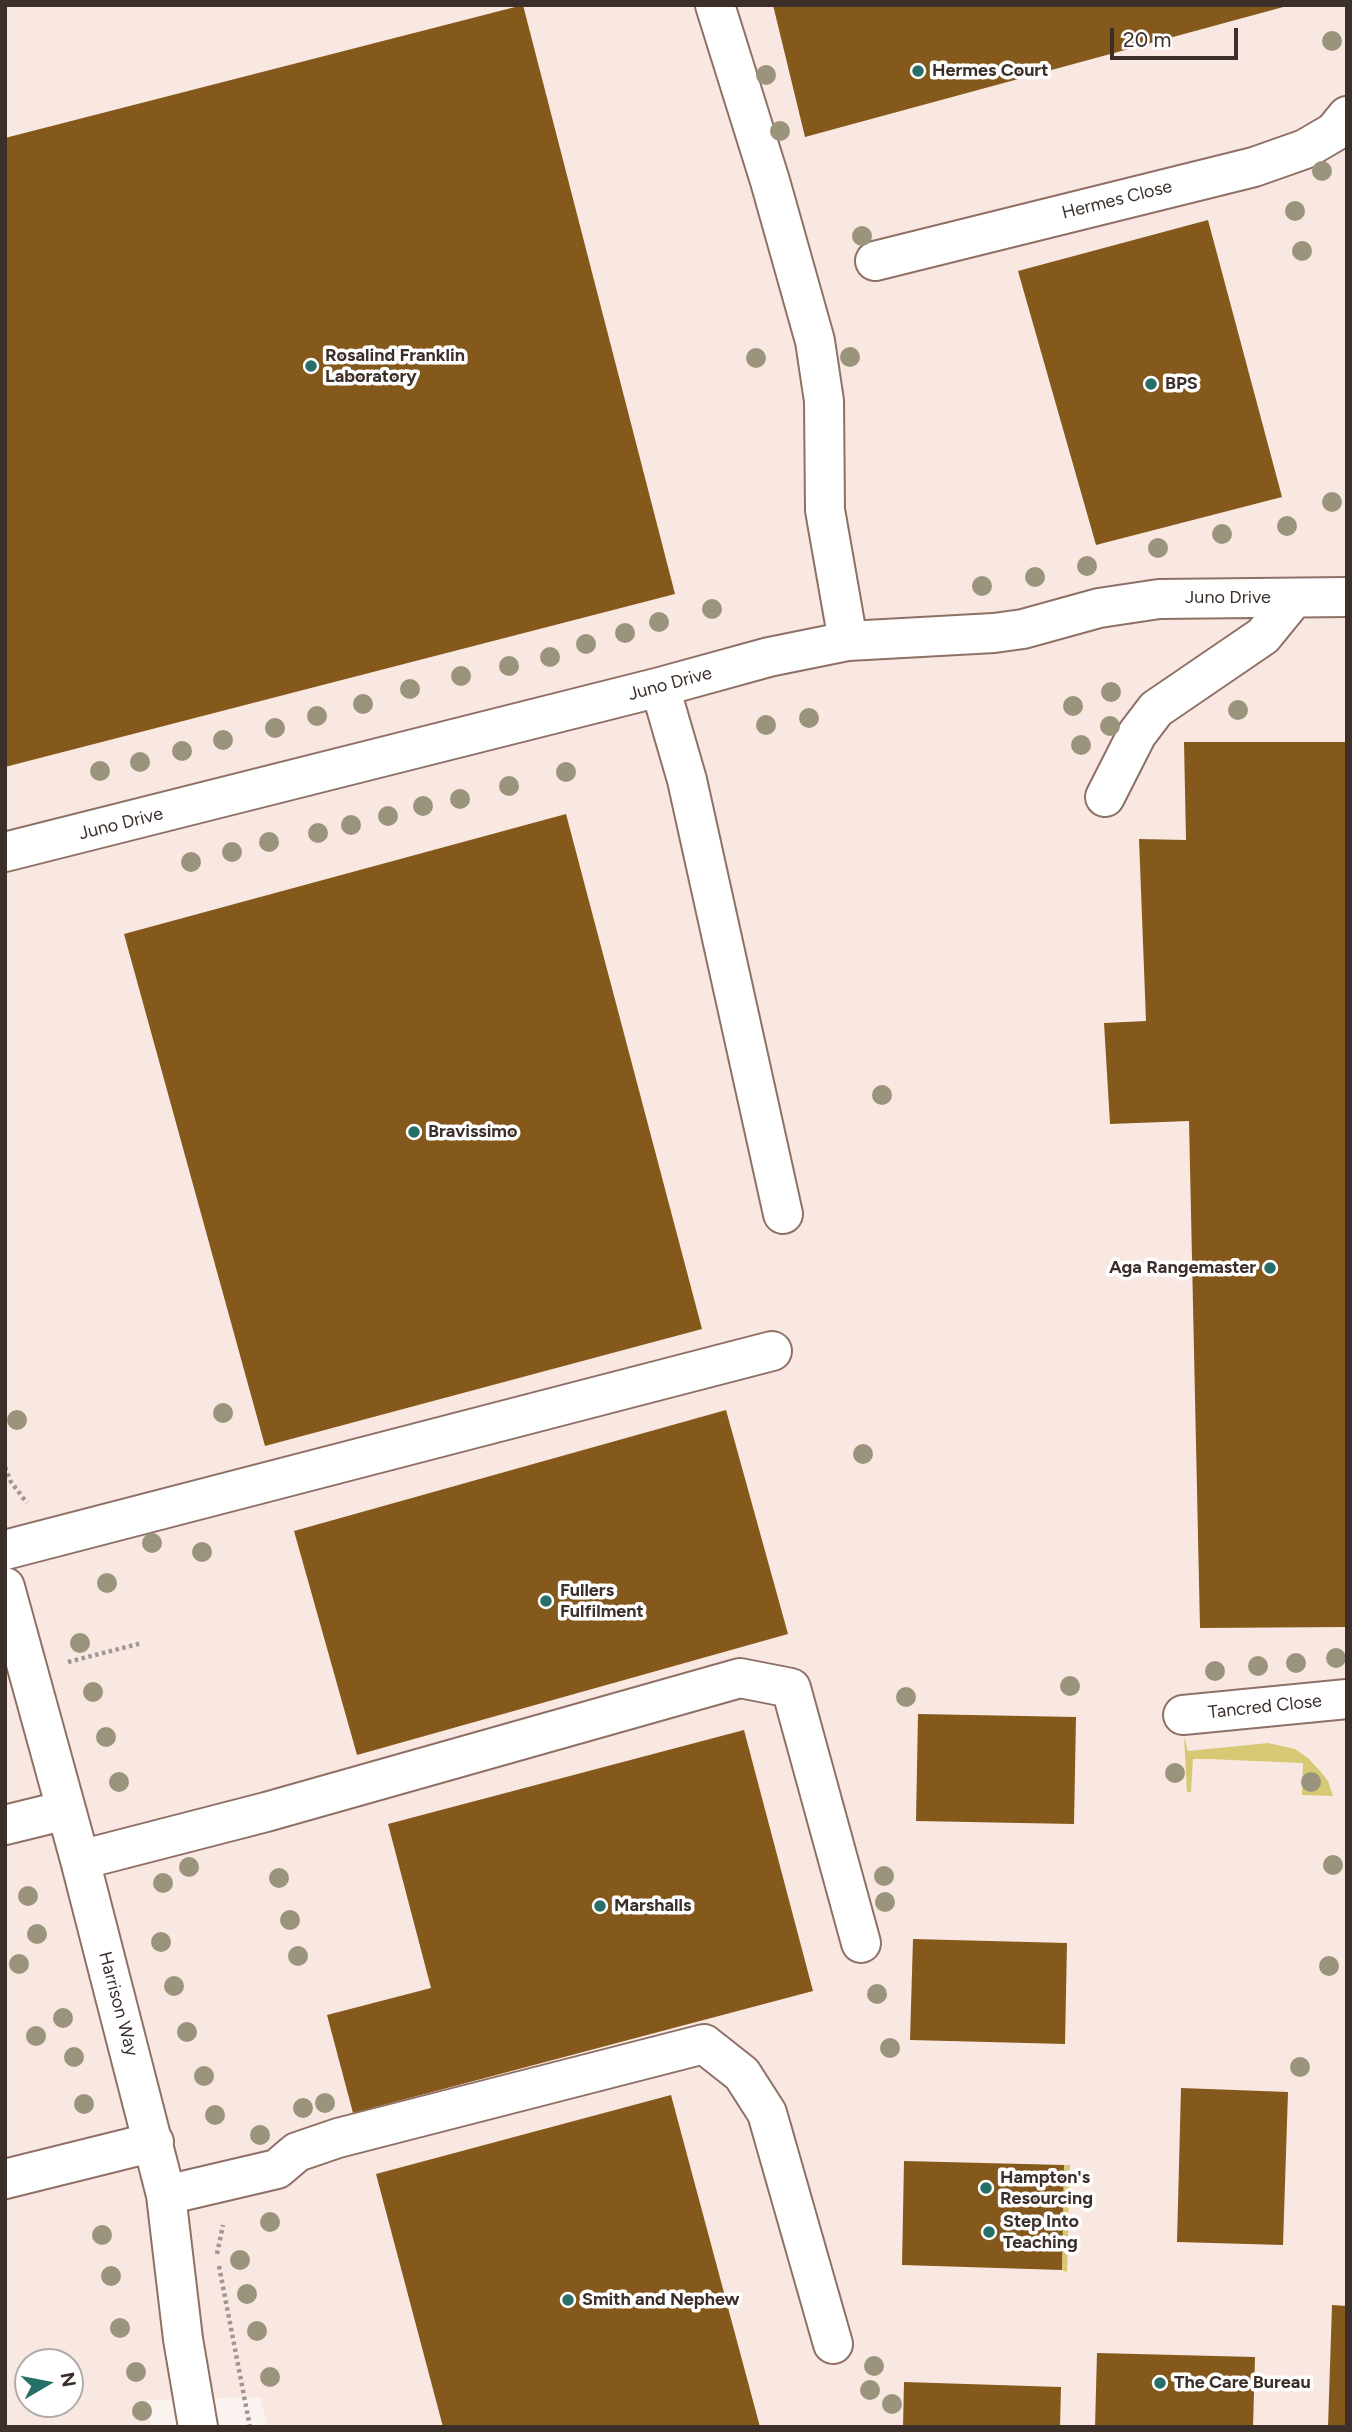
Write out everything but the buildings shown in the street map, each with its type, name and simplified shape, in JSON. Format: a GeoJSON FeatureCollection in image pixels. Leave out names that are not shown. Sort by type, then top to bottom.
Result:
{"type":"FeatureCollection","features":[{"type":"Feature","properties":{"kind":"street"},"geometry":{"type":"LineString","coordinates":[[715,5],[770,181],[815,341],[824,401],[825,510],[848,640]]}},
{"type":"Feature","properties":{"kind":"street","name":"Hermes Close"},"geometry":{"type":"LineString","coordinates":[[875,261],[1254,167],[1305,149],[1334,132],[1347,116]]}},
{"type":"Feature","properties":{"kind":"street","name":"Juno Drive"},"geometry":{"type":"LineString","coordinates":[[5,852],[660,687],[769,657],[848,640],[994,633],[1023,629],[1099,608],[1158,599],[1347,597]]}},
{"type":"Feature","properties":{"kind":"street"},"geometry":{"type":"LineString","coordinates":[[1105,797],[1138,734],[1156,709],[1263,636],[1294,598]]}},
{"type":"Feature","properties":{"kind":"street"},"geometry":{"type":"LineString","coordinates":[[660,687],[687,780],[783,1214]]}},
{"type":"Feature","properties":{"kind":"street"},"geometry":{"type":"LineString","coordinates":[[5,1550],[772,1351]]}},
{"type":"Feature","properties":{"kind":"street","name":"Harrison Way"},"geometry":{"type":"LineString","coordinates":[[5,1587],[80,1860],[166,2194],[183,2339],[198,2427]]}},
{"type":"Feature","properties":{"kind":"street"},"geometry":{"type":"LineString","coordinates":[[80,1860],[265,1812],[740,1678],[791,1688],[861,1943]]}},
{"type":"Feature","properties":{"kind":"street","name":"Tancred Close"},"geometry":{"type":"LineString","coordinates":[[1183,1715],[1347,1699]]}},
{"type":"Feature","properties":{"kind":"street"},"geometry":{"type":"LineString","coordinates":[[5,1825],[66,1810]]}},
{"type":"Feature","properties":{"kind":"street"},"geometry":{"type":"LineString","coordinates":[[166,2194],[277,2169],[297,2152],[338,2138],[704,2044],[742,2074],[767,2113],[833,2344]]}},
{"type":"Feature","properties":{"kind":"street"},"geometry":{"type":"LineString","coordinates":[[5,2179],[154,2142]]}},
{"type":"Feature","properties":{"kind":"path"},"geometry":{"type":"LineString","coordinates":[[5,1467],[11,1482],[33,1511]]}},
{"type":"Feature","properties":{"kind":"path"},"geometry":{"type":"LineString","coordinates":[[60,1664],[142,1643]]}},
{"type":"Feature","properties":{"kind":"path"},"geometry":{"type":"LineString","coordinates":[[223,2221],[217,2252],[250,2427]]}},
{"type":"Feature","properties":{"kind":"shaded area"},"geometry":{"type":"Polygon","coordinates":[[[5,5],[1347,5],[1347,2427],[267,2427],[261,2397],[147,2400],[151,2427],[5,2427],[5,5]]]}},
{"type":"Feature","properties":{"kind":"shaded area"},"geometry":{"type":"Polygon","coordinates":[[[1184,1737],[1188,1751],[1268,1743],[1295,1749],[1320,1771],[1328,1781],[1333,1796],[1302,1795],[1303,1763],[1208,1759],[1193,1759],[1191,1792],[1187,1792],[1184,1737]]]}},
{"type":"Feature","properties":{"kind":"shaded area"},"geometry":{"type":"Polygon","coordinates":[[[1064,2165],[1070,2165],[1067,2272],[1062,2270],[1064,2165]]]}},
{"type":"Feature","properties":{"kind":"place","name":"Hermes Court"},"geometry":{"type":"Point","coordinates":[918,71]}},
{"type":"Feature","properties":{"kind":"place","name":"Rosalind Franklin Laboratory"},"geometry":{"type":"Point","coordinates":[311,366]}},
{"type":"Feature","properties":{"kind":"place","name":"BPS"},"geometry":{"type":"Point","coordinates":[1151,384]}},
{"type":"Feature","properties":{"kind":"place","name":"Bravissimo"},"geometry":{"type":"Point","coordinates":[414,1132]}},
{"type":"Feature","properties":{"kind":"place","name":"Aga Rangemaster"},"geometry":{"type":"Point","coordinates":[1270,1268]}},
{"type":"Feature","properties":{"kind":"place","name":"Fullers Fulfilment"},"geometry":{"type":"Point","coordinates":[546,1601]}},
{"type":"Feature","properties":{"kind":"place","name":"Marshalls"},"geometry":{"type":"Point","coordinates":[600,1906]}},
{"type":"Feature","properties":{"kind":"place","name":"Hampton's Resourcing"},"geometry":{"type":"Point","coordinates":[986,2188]}},
{"type":"Feature","properties":{"kind":"place","name":"Step Into Teaching"},"geometry":{"type":"Point","coordinates":[989,2232]}},
{"type":"Feature","properties":{"kind":"place","name":"Smith and Nephew"},"geometry":{"type":"Point","coordinates":[568,2300]}},
{"type":"Feature","properties":{"kind":"place","name":"The Care Bureau"},"geometry":{"type":"Point","coordinates":[1160,2383]}}]}
